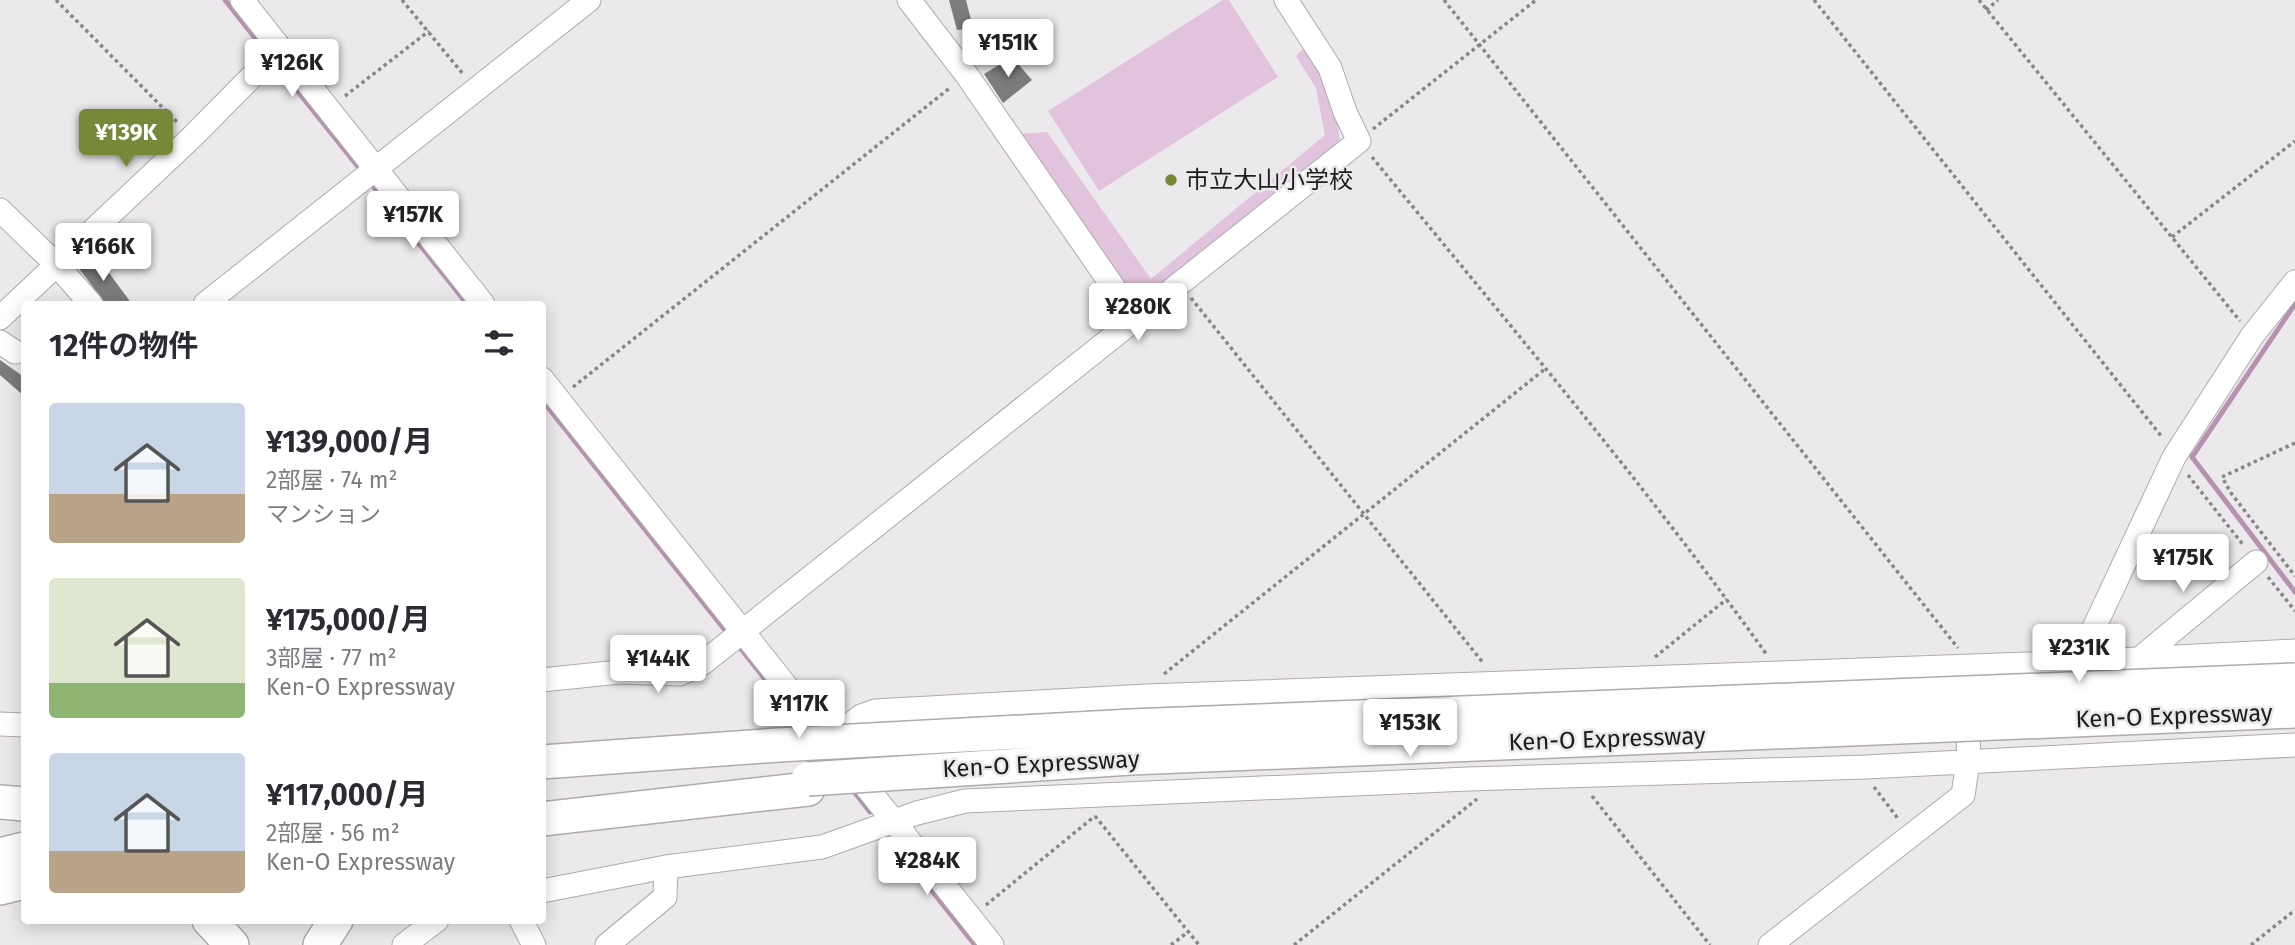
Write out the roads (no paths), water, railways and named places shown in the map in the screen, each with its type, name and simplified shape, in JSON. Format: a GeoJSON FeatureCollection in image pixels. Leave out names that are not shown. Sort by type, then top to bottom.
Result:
{"type":"FeatureCollection","features":[{"type":"Feature","properties":{"kind":"highway","name":"Ken-O Expressway"},"geometry":{"type":"LineString","coordinates":[[546,762],[778,745],[1131,726],[2295,680]]}},
{"type":"Feature","properties":{"kind":"highway","name":"Ken-O Expressway"},"geometry":{"type":"LineString","coordinates":[[546,795],[684,782],[808,784],[1049,764],[2295,711]]}},
{"type":"Feature","properties":{"kind":"highway"},"geometry":{"type":"LineString","coordinates":[[546,818],[808,784]]}},
{"type":"Feature","properties":{"kind":"highway"},"geometry":{"type":"LineString","coordinates":[[0,802],[21,804]]}},
{"type":"Feature","properties":{"kind":"highway"},"geometry":{"type":"LineString","coordinates":[[0,855],[21,850]]}},
{"type":"Feature","properties":{"kind":"highway"},"geometry":{"type":"LineString","coordinates":[[0,888],[21,883]]}},
{"type":"Feature","properties":{"kind":"highway"},"geometry":{"type":"LineString","coordinates":[[0,902],[21,898]]}},
{"type":"Feature","properties":{"kind":"highway"},"geometry":{"type":"LineString","coordinates":[[213,924],[232,945]]}},
{"type":"Feature","properties":{"kind":"highway"},"geometry":{"type":"LineString","coordinates":[[320,945],[333,924]]}},
{"type":"Feature","properties":{"kind":"street"},"geometry":{"type":"LineString","coordinates":[[242,0],[481,301]]}},
{"type":"Feature","properties":{"kind":"street"},"geometry":{"type":"LineString","coordinates":[[209,301],[589,0]]}},
{"type":"Feature","properties":{"kind":"street"},"geometry":{"type":"LineString","coordinates":[[909,0],[966,74],[1135,317]]}},
{"type":"Feature","properties":{"kind":"street"},"geometry":{"type":"LineString","coordinates":[[546,680],[619,672],[680,674],[703,663],[976,447],[1178,282],[1359,141],[1345,112],[1330,68],[1286,0]]}},
{"type":"Feature","properties":{"kind":"street"},"geometry":{"type":"LineString","coordinates":[[0,318],[192,137],[280,48]]}},
{"type":"Feature","properties":{"kind":"street"},"geometry":{"type":"LineString","coordinates":[[0,210],[56,264],[88,301]]}},
{"type":"Feature","properties":{"kind":"street"},"geometry":{"type":"LineString","coordinates":[[2078,662],[2174,457],[2252,336],[2295,282]]}},
{"type":"Feature","properties":{"kind":"street"},"geometry":{"type":"LineString","coordinates":[[550,405],[741,631],[892,822],[912,842],[979,935]]}},
{"type":"Feature","properties":{"kind":"street"},"geometry":{"type":"LineString","coordinates":[[2139,659],[2256,562]]}},
{"type":"Feature","properties":{"kind":"street"},"geometry":{"type":"LineString","coordinates":[[828,743],[861,716],[875,710],[1146,696],[1755,675],[2295,652]]}},
{"type":"Feature","properties":{"kind":"street"},"geometry":{"type":"LineString","coordinates":[[1770,945],[1963,795],[1968,762],[1971,666]]}},
{"type":"Feature","properties":{"kind":"street"},"geometry":{"type":"LineString","coordinates":[[1755,675],[1759,770]]}},
{"type":"Feature","properties":{"kind":"street"},"geometry":{"type":"LineString","coordinates":[[1463,686],[1468,779]]}},
{"type":"Feature","properties":{"kind":"street"},"geometry":{"type":"LineString","coordinates":[[1146,696],[1152,791]]}},
{"type":"Feature","properties":{"kind":"street"},"geometry":{"type":"LineString","coordinates":[[0,723],[21,725]]}},
{"type":"Feature","properties":{"kind":"street"},"geometry":{"type":"LineString","coordinates":[[546,890],[666,867],[822,847],[941,805],[965,801],[1094,805],[1152,791],[1866,767],[2295,745]]}},
{"type":"Feature","properties":{"kind":"street"},"geometry":{"type":"LineString","coordinates":[[607,945],[665,897],[666,867]]}},
{"type":"Feature","properties":{"kind":"street"},"geometry":{"type":"LineString","coordinates":[[404,945],[432,924]]}},
{"type":"Feature","properties":{"kind":"street"},"geometry":{"type":"LineString","coordinates":[[524,924],[534,945]]}},
{"type":"Feature","properties":{"kind":"waterway"},"geometry":{"type":"LineString","coordinates":[[225,0],[267,53]]}},
{"type":"Feature","properties":{"kind":"waterway"},"geometry":{"type":"LineString","coordinates":[[275,63],[363,173]]}},
{"type":"Feature","properties":{"kind":"waterway"},"geometry":{"type":"LineString","coordinates":[[369,181],[465,301]]}},
{"type":"Feature","properties":{"kind":"waterway"},"geometry":{"type":"LineString","coordinates":[[2295,304],[2192,457],[2295,592]]}},
{"type":"Feature","properties":{"kind":"waterway"},"geometry":{"type":"LineString","coordinates":[[546,405],[728,634]]}},
{"type":"Feature","properties":{"kind":"waterway"},"geometry":{"type":"LineString","coordinates":[[737,644],[807,732]]}},
{"type":"Feature","properties":{"kind":"waterway"},"geometry":{"type":"LineString","coordinates":[[852,789],[870,812]]}},
{"type":"Feature","properties":{"kind":"waterway"},"geometry":{"type":"LineString","coordinates":[[897,847],[975,945]]}},
{"type":"Feature","properties":{"kind":"place","name":"市立大山小学校"},"geometry":{"type":"Point","coordinates":[1171,180]}}]}
